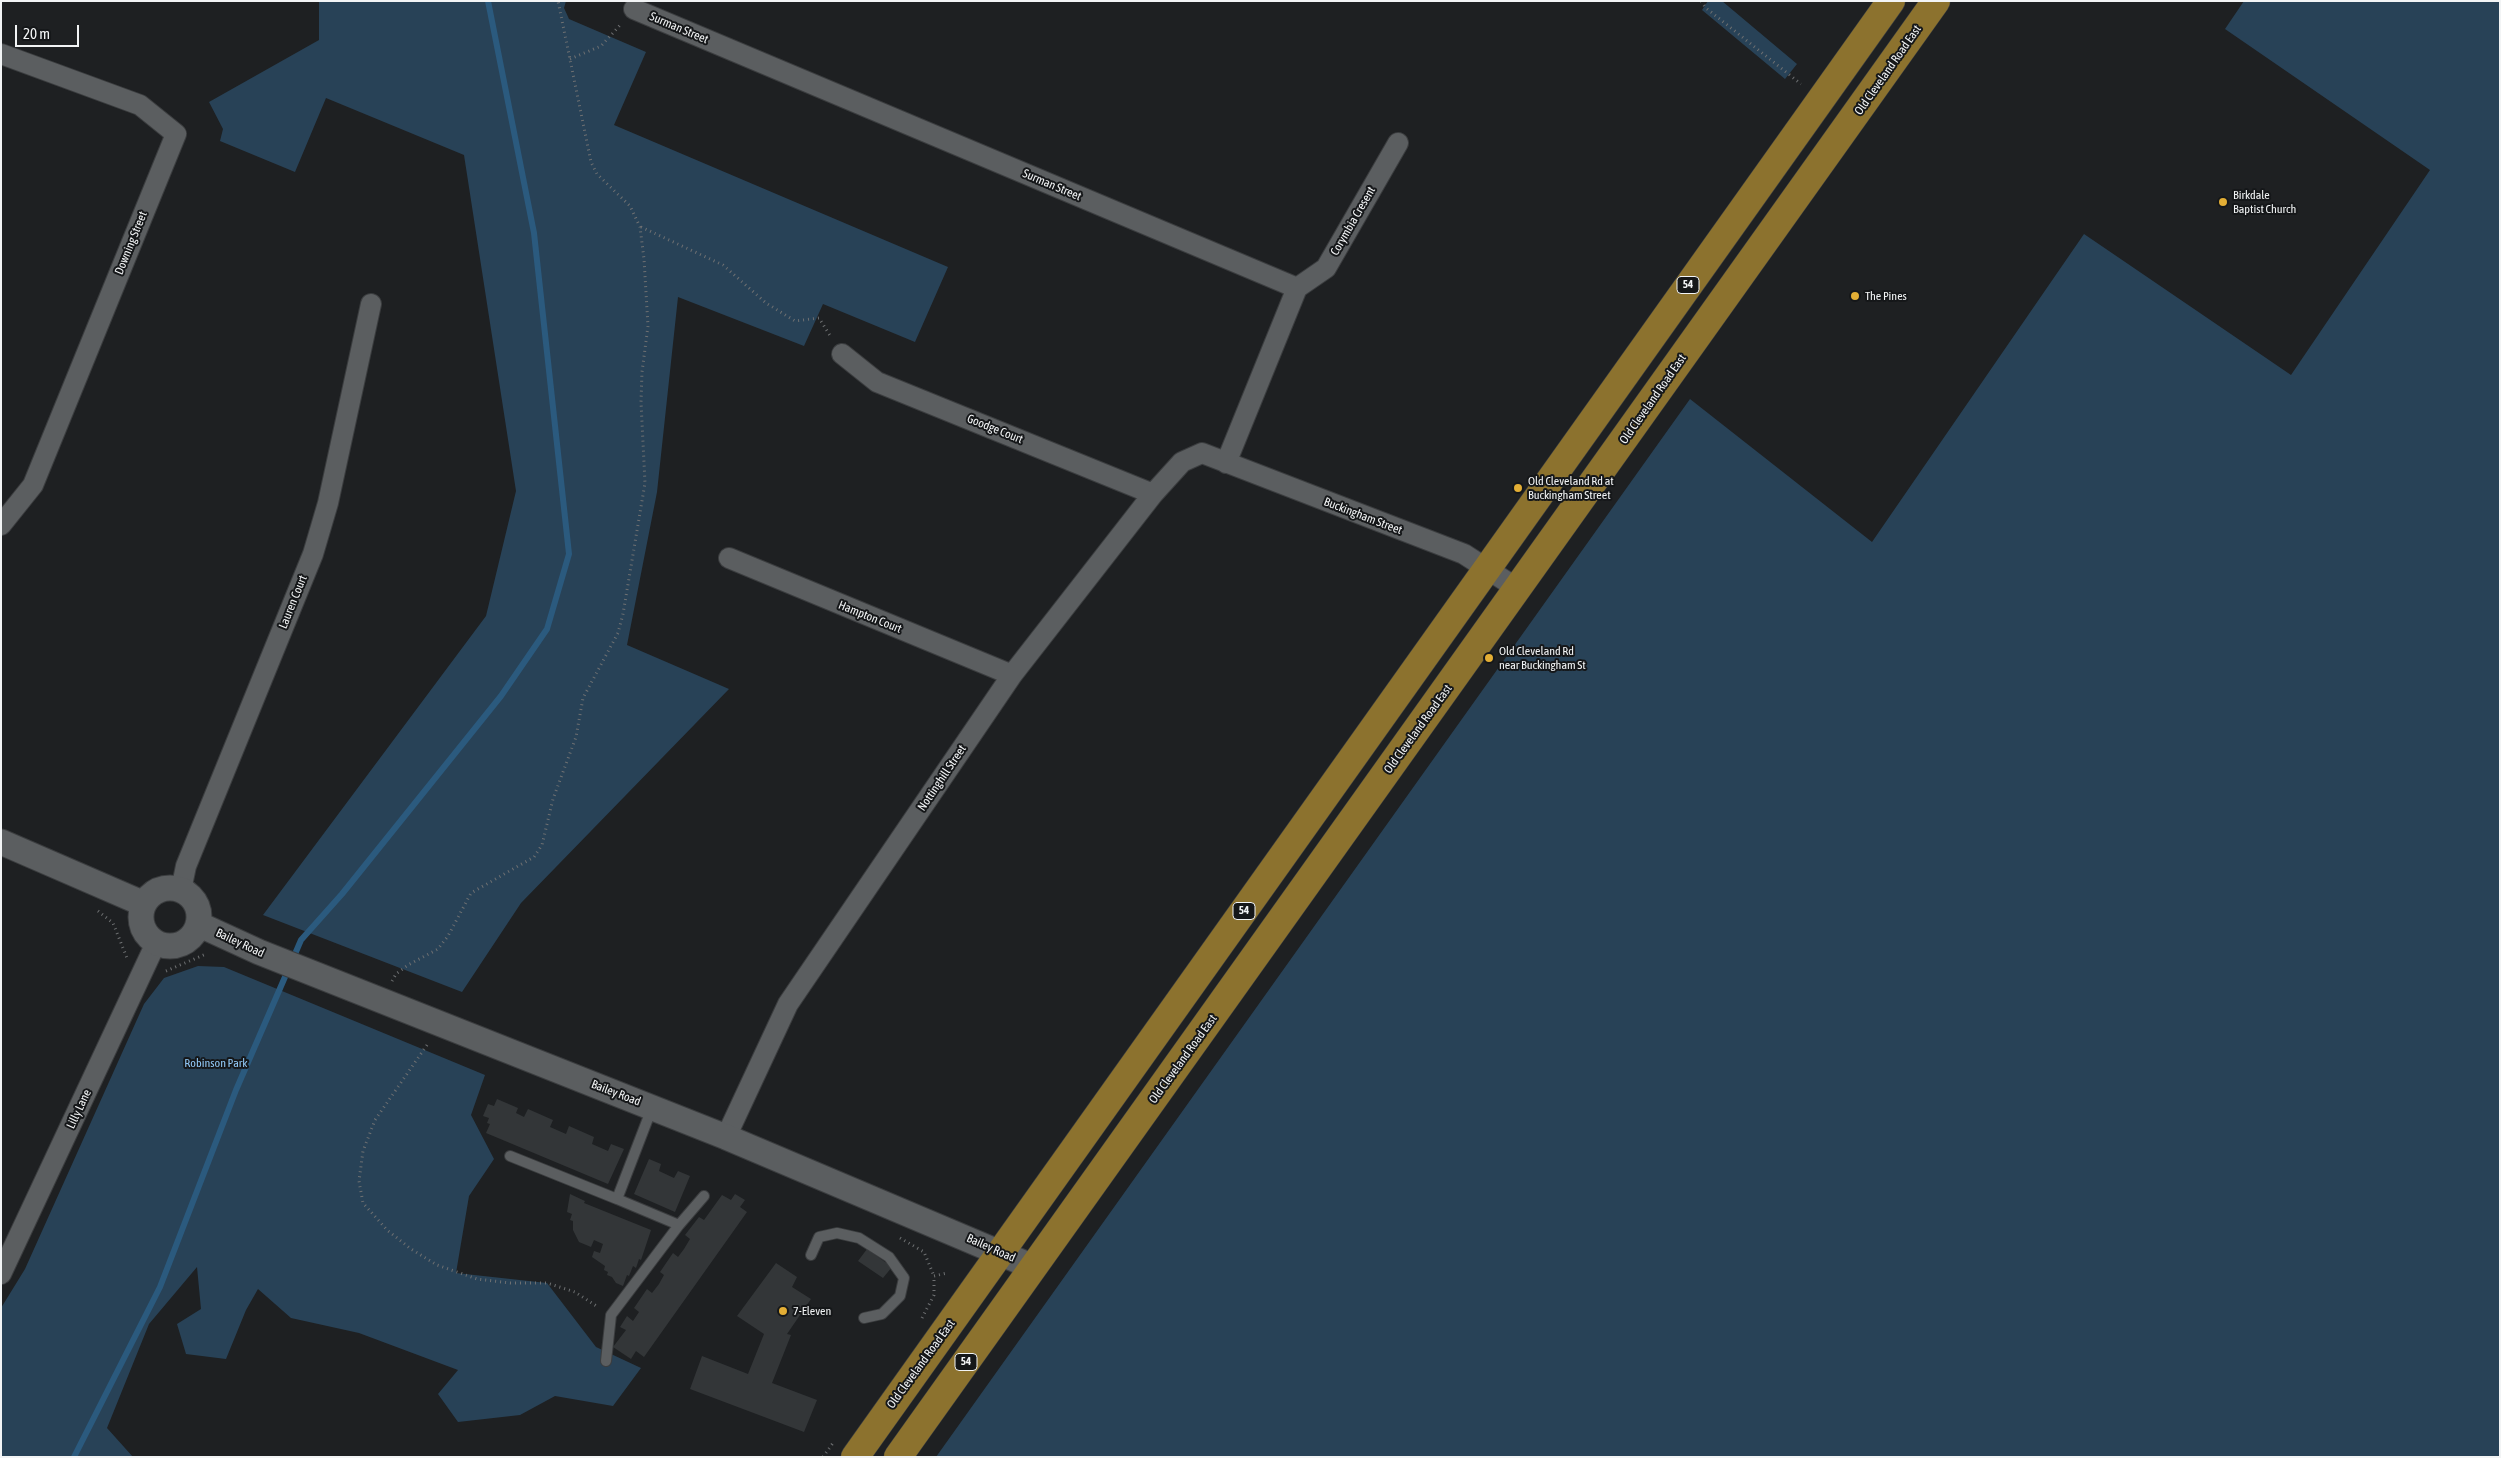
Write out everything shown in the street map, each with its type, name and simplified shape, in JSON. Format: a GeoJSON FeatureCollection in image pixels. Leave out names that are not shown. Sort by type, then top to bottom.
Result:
{"type":"FeatureCollection","features":[{"type":"Feature","properties":{"kind":"main road","name":"Old Cleveland Road East"},"geometry":{"type":"LineString","coordinates":[[845,1449],[1001,1252],[1890,1]]}},
{"type":"Feature","properties":{"kind":"main road","name":"Old Cleveland Road East"},"geometry":{"type":"LineString","coordinates":[[898,1457],[1936,1]]}},
{"type":"Feature","properties":{"kind":"street","name":"Surman Street"},"geometry":{"type":"LineString","coordinates":[[634,9],[1296,288]]}},
{"type":"Feature","properties":{"kind":"street","name":"Downing Street"},"geometry":{"type":"LineString","coordinates":[[1,54],[140,105],[176,134],[33,485],[1,525]]}},
{"type":"Feature","properties":{"kind":"street","name":"Corymbia Cresent"},"geometry":{"type":"LineString","coordinates":[[1296,288],[1326,268],[1398,143]]}},
{"type":"Feature","properties":{"kind":"street"},"geometry":{"type":"LineString","coordinates":[[1226,464],[1296,288]]}},
{"type":"Feature","properties":{"kind":"street","name":"Lauren Court"},"geometry":{"type":"LineString","coordinates":[[181,890],[190,857],[313,554],[328,503],[371,304]]}},
{"type":"Feature","properties":{"kind":"street","name":"Goodge Court"},"geometry":{"type":"LineString","coordinates":[[842,354],[877,382],[1153,494]]}},
{"type":"Feature","properties":{"kind":"street","name":"Buckingham Street"},"geometry":{"type":"LineString","coordinates":[[1202,453],[1226,464],[1464,554],[1518,589]]}},
{"type":"Feature","properties":{"kind":"street","name":"Nottinghill Street"},"geometry":{"type":"LineString","coordinates":[[726,1137],[788,1004],[1012,675],[1153,494],[1182,462],[1202,453]]}},
{"type":"Feature","properties":{"kind":"street","name":"Hampton Court"},"geometry":{"type":"LineString","coordinates":[[729,558],[1012,675]]}},
{"type":"Feature","properties":{"kind":"street"},"geometry":{"type":"LineString","coordinates":[[1,842],[144,904]]}},
{"type":"Feature","properties":{"kind":"street"},"geometry":{"type":"LineString","coordinates":[[163,888],[181,890],[194,900],[199,916],[195,932],[182,944],[173,946],[156,943],[149,938],[141,922],[144,904],[155,892],[163,888]]}},
{"type":"Feature","properties":{"kind":"street","name":"Bailey Road"},"geometry":{"type":"LineString","coordinates":[[198,924],[259,952],[726,1137],[1033,1267]]}},
{"type":"Feature","properties":{"kind":"street","name":"Lilly Lane"},"geometry":{"type":"LineString","coordinates":[[1,1274],[156,943]]}},
{"type":"Feature","properties":{"kind":"lane"},"geometry":{"type":"LineString","coordinates":[[617,1199],[652,1108]]}},
{"type":"Feature","properties":{"kind":"lane"},"geometry":{"type":"LineString","coordinates":[[510,1156],[679,1225]]}},
{"type":"Feature","properties":{"kind":"lane"},"geometry":{"type":"LineString","coordinates":[[606,1361],[611,1315],[679,1225],[704,1196]]}},
{"type":"Feature","properties":{"kind":"lane"},"geometry":{"type":"LineString","coordinates":[[811,1255],[819,1236],[837,1233],[859,1238],[889,1257],[904,1278],[900,1296],[882,1314],[864,1318]]}},
{"type":"Feature","properties":{"kind":"path"},"geometry":{"type":"LineString","coordinates":[[382,1001],[396,974],[438,949],[448,936],[471,892],[534,857],[542,845],[553,799],[576,737],[583,698],[618,633],[623,614],[645,483],[641,402],[642,372],[648,326],[640,227],[630,206],[597,174],[591,162],[558,1]]}},
{"type":"Feature","properties":{"kind":"path"},"geometry":{"type":"LineString","coordinates":[[1701,1],[1706,8],[1801,84]]}},
{"type":"Feature","properties":{"kind":"path"},"geometry":{"type":"LineString","coordinates":[[570,59],[601,46],[634,9]]}},
{"type":"Feature","properties":{"kind":"path"},"geometry":{"type":"LineString","coordinates":[[640,227],[723,265],[766,302],[795,321],[819,318],[842,354]]}},
{"type":"Feature","properties":{"kind":"path"},"geometry":{"type":"LineString","coordinates":[[94,908],[113,923],[127,958],[161,974],[206,954],[214,955]]}},
{"type":"Feature","properties":{"kind":"path"},"geometry":{"type":"LineString","coordinates":[[427,1045],[375,1120],[363,1151],[359,1181],[363,1203],[387,1230],[411,1249],[437,1265],[477,1279],[510,1283],[547,1283],[575,1292],[611,1315]]}},
{"type":"Feature","properties":{"kind":"path"},"geometry":{"type":"LineString","coordinates":[[918,1324],[934,1295],[934,1276],[946,1273]]}},
{"type":"Feature","properties":{"kind":"path"},"geometry":{"type":"LineString","coordinates":[[823,1457],[845,1449]]}},
{"type":"Feature","properties":{"kind":"green space"},"geometry":{"type":"Polygon","coordinates":[[[319,1],[566,1],[564,8],[569,19],[646,52],[614,125],[948,267],[915,342],[823,304],[804,346],[678,297],[657,492],[627,645],[729,689],[521,903],[462,992],[263,915],[486,616],[516,491],[464,155],[326,98],[295,172],[220,141],[223,129],[209,102],[319,40],[319,1]]]}},
{"type":"Feature","properties":{"kind":"green space"},"geometry":{"type":"Polygon","coordinates":[[[1708,1],[1722,1],[1797,64],[1785,79],[1702,10],[1708,1]]]}},
{"type":"Feature","properties":{"kind":"green space"},"geometry":{"type":"Polygon","coordinates":[[[2244,1],[2500,1],[2500,1457],[936,1457],[1690,399],[1872,542],[2084,234],[2291,375],[2430,170],[2225,29],[2244,1]]]}},
{"type":"Feature","properties":{"kind":"green space","name":"Robinson Park"},"geometry":{"type":"Polygon","coordinates":[[[198,966],[224,967],[485,1075],[471,1115],[494,1159],[469,1196],[456,1273],[547,1283],[596,1347],[641,1368],[613,1406],[555,1396],[520,1415],[458,1422],[438,1394],[458,1370],[359,1333],[291,1318],[258,1289],[246,1310],[226,1359],[186,1354],[177,1324],[201,1309],[197,1267],[149,1324],[107,1428],[133,1457],[1,1457],[1,1308],[25,1269],[144,1004],[164,978],[198,966]]]}},
{"type":"Feature","properties":{"kind":"building"},"geometry":{"type":"Polygon","coordinates":[[[497,1099],[518,1108],[516,1113],[524,1117],[528,1109],[553,1120],[550,1127],[566,1134],[569,1126],[594,1137],[592,1144],[608,1151],[611,1144],[624,1149],[608,1184],[486,1133],[490,1124],[487,1123],[489,1118],[483,1116],[488,1104],[494,1106],[497,1099]]]}},
{"type":"Feature","properties":{"kind":"building"},"geometry":{"type":"Polygon","coordinates":[[[649,1159],[661,1164],[659,1171],[674,1178],[678,1171],[690,1176],[675,1212],[634,1194],[649,1159]]]}},
{"type":"Feature","properties":{"kind":"building"},"geometry":{"type":"Polygon","coordinates":[[[570,1194],[585,1201],[584,1203],[651,1230],[641,1260],[639,1259],[636,1268],[633,1266],[623,1286],[607,1275],[608,1272],[604,1270],[605,1266],[592,1257],[594,1251],[600,1253],[603,1244],[594,1240],[591,1247],[579,1242],[573,1230],[573,1221],[570,1220],[572,1214],[567,1212],[570,1194]]]}},
{"type":"Feature","properties":{"kind":"building"},"geometry":{"type":"Polygon","coordinates":[[[735,1194],[745,1200],[740,1207],[747,1212],[644,1357],[636,1351],[631,1359],[613,1347],[626,1330],[620,1327],[627,1316],[633,1321],[639,1312],[634,1308],[647,1289],[652,1293],[659,1284],[664,1275],[660,1272],[673,1253],[678,1257],[684,1249],[690,1239],[685,1235],[699,1217],[704,1220],[722,1195],[731,1200],[735,1194]]]}},
{"type":"Feature","properties":{"kind":"building"},"geometry":{"type":"Polygon","coordinates":[[[867,1249],[892,1267],[883,1278],[858,1261],[867,1249]]]}},
{"type":"Feature","properties":{"kind":"building"},"geometry":{"type":"Polygon","coordinates":[[[776,1263],[797,1277],[792,1287],[811,1299],[787,1334],[791,1335],[772,1383],[817,1400],[804,1432],[690,1389],[702,1356],[748,1374],[764,1334],[737,1316],[776,1263]]]}},
{"type":"Feature","properties":{"kind":"waterway"},"geometry":{"type":"LineString","coordinates":[[292,961],[301,940],[342,894],[501,696],[547,629],[569,554],[534,233],[488,1]]}},
{"type":"Feature","properties":{"kind":"waterway"},"geometry":{"type":"LineString","coordinates":[[74,1457],[160,1287],[236,1090],[288,970]]}},
{"type":"Feature","properties":{"kind":"place","name":"Birkdale Baptist Church"},"geometry":{"type":"Point","coordinates":[2223,202]}},
{"type":"Feature","properties":{"kind":"place","name":"The Pines"},"geometry":{"type":"Point","coordinates":[1855,296]}},
{"type":"Feature","properties":{"kind":"place","name":"Old Cleveland Rd at Buckingham Street"},"geometry":{"type":"Point","coordinates":[1518,488]}},
{"type":"Feature","properties":{"kind":"place","name":"Old Cleveland Rd near Buckingham St"},"geometry":{"type":"Point","coordinates":[1489,658]}},
{"type":"Feature","properties":{"kind":"place","name":"7-Eleven"},"geometry":{"type":"Point","coordinates":[783,1311]}}]}
